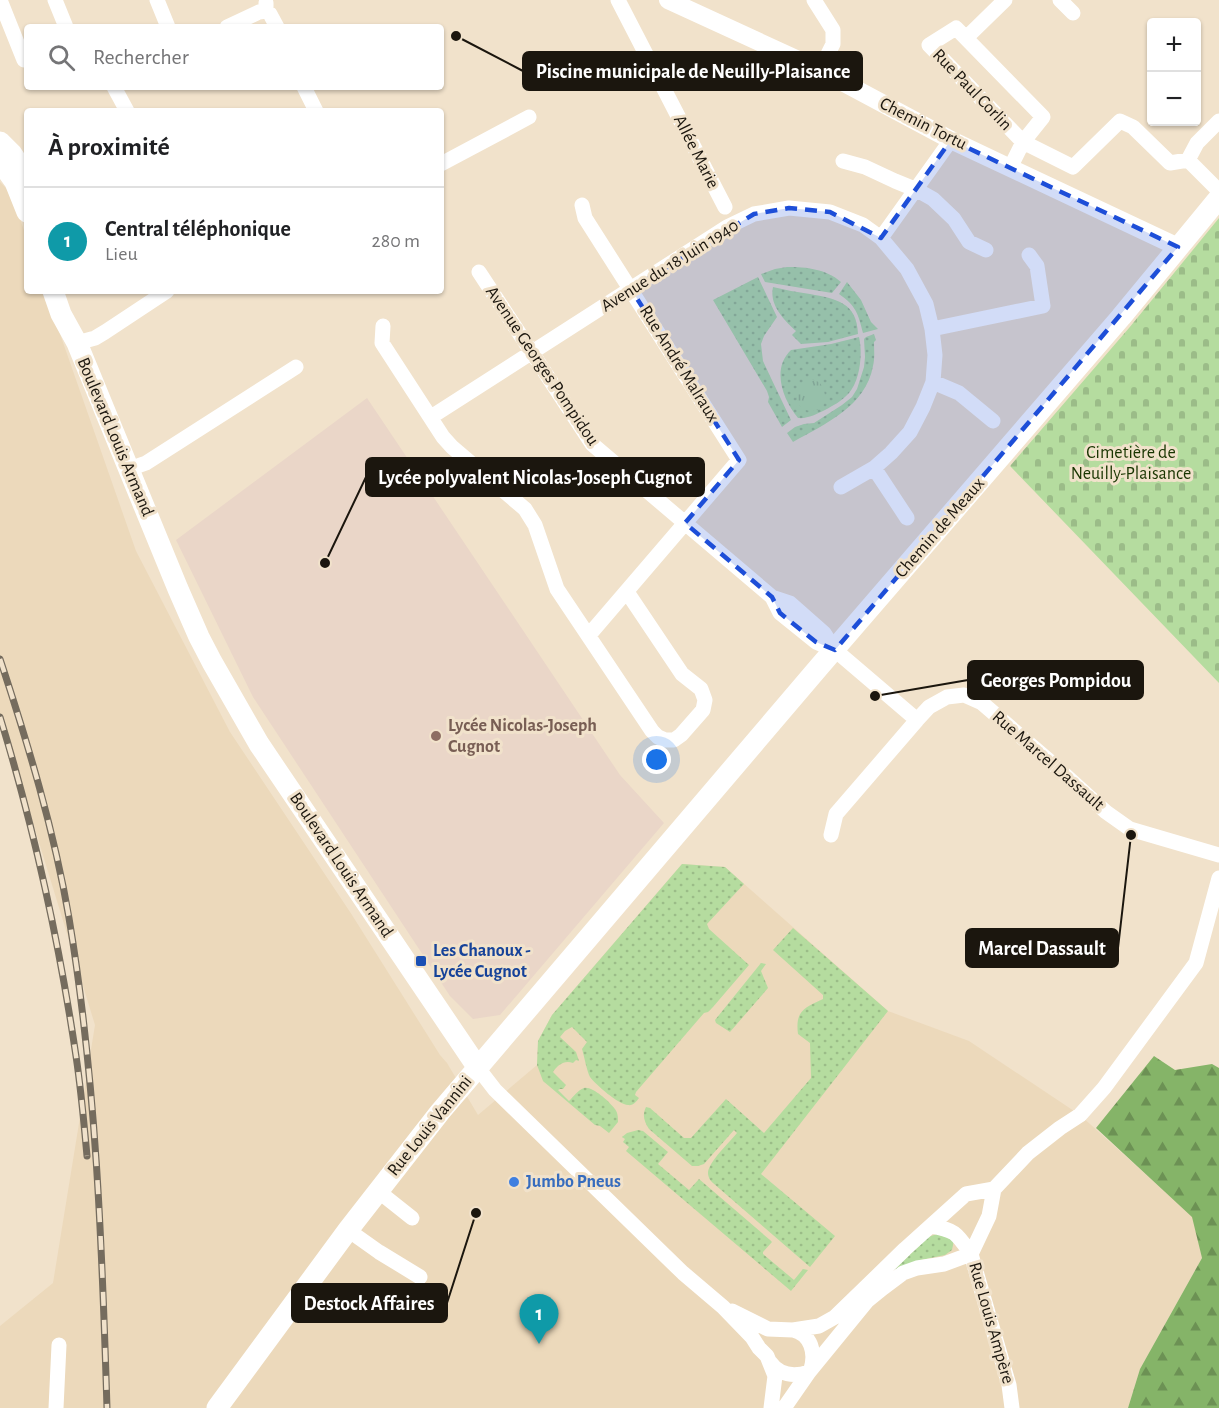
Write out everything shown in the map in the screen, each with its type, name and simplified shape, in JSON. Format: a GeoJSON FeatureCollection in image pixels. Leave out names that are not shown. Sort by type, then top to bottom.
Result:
{"type":"FeatureCollection","features":[{"type":"Feature","properties":{"kind":"main road"},"geometry":{"type":"LineString","coordinates":[[0,141],[12,154],[24,173]]}},
{"type":"Feature","properties":{"kind":"main road"},"geometry":{"type":"LineString","coordinates":[[0,161],[15,182],[24,204]]}},
{"type":"Feature","properties":{"kind":"main road","name":"Chemin de Meaux"},"geometry":{"type":"LineString","coordinates":[[658,856],[1121,317],[1219,198]]}},
{"type":"Feature","properties":{"kind":"main road","name":"Boulevard Louis Armand"},"geometry":{"type":"LineString","coordinates":[[54,294],[199,637],[259,744],[478,1068]]}},
{"type":"Feature","properties":{"kind":"main road","name":"Boulevard Louis Armand"},"geometry":{"type":"LineString","coordinates":[[69,294],[74,312],[76,343]]}},
{"type":"Feature","properties":{"kind":"main road","name":"Rue Louis Vannini"},"geometry":{"type":"LineString","coordinates":[[217,1408],[348,1230],[440,1112],[658,856]]}},
{"type":"Feature","properties":{"kind":"street"},"geometry":{"type":"LineString","coordinates":[[0,0],[24,60]]}},
{"type":"Feature","properties":{"kind":"street"},"geometry":{"type":"LineString","coordinates":[[55,0],[65,24]]}},
{"type":"Feature","properties":{"kind":"street"},"geometry":{"type":"LineString","coordinates":[[157,0],[167,24]]}},
{"type":"Feature","properties":{"kind":"street","name":"Allée Marie"},"geometry":{"type":"LineString","coordinates":[[618,0],[725,207]]}},
{"type":"Feature","properties":{"kind":"street","name":"Chemin Tortu"},"geometry":{"type":"LineString","coordinates":[[668,0],[820,70],[951,140],[1178,247]]}},
{"type":"Feature","properties":{"kind":"street"},"geometry":{"type":"LineString","coordinates":[[814,0],[833,30],[833,44],[820,70]]}},
{"type":"Feature","properties":{"kind":"street","name":"Rue Paul Corlin"},"geometry":{"type":"LineString","coordinates":[[966,38],[1005,0]]}},
{"type":"Feature","properties":{"kind":"street"},"geometry":{"type":"LineString","coordinates":[[1060,0],[1072,13]]}},
{"type":"Feature","properties":{"kind":"street"},"geometry":{"type":"LineString","coordinates":[[233,24],[259,12],[265,5],[275,24]]}},
{"type":"Feature","properties":{"kind":"street","name":"Rue Paul Corlin"},"geometry":{"type":"LineString","coordinates":[[1010,168],[1023,142],[1043,117],[956,28],[928,45],[1023,142],[1073,167],[1120,122],[1133,127],[1170,163],[1188,160]]}},
{"type":"Feature","properties":{"kind":"street"},"geometry":{"type":"LineString","coordinates":[[116,90],[125,108]]}},
{"type":"Feature","properties":{"kind":"street"},"geometry":{"type":"LineString","coordinates":[[306,90],[314,108]]}},
{"type":"Feature","properties":{"kind":"street"},"geometry":{"type":"LineString","coordinates":[[444,162],[529,118]]}},
{"type":"Feature","properties":{"kind":"street"},"geometry":{"type":"LineString","coordinates":[[1219,121],[1197,143],[1188,160],[1219,191]]}},
{"type":"Feature","properties":{"kind":"street"},"geometry":{"type":"LineString","coordinates":[[881,238],[951,140]]}},
{"type":"Feature","properties":{"kind":"street"},"geometry":{"type":"LineString","coordinates":[[843,161],[865,167],[933,199],[954,219],[969,242],[986,250]]}},
{"type":"Feature","properties":{"kind":"street","name":"Rue André Malraux"},"geometry":{"type":"LineString","coordinates":[[582,205],[585,218],[739,460],[686,522]]}},
{"type":"Feature","properties":{"kind":"street","name":"Avenue du 18 Juin 1940"},"geometry":{"type":"LineString","coordinates":[[430,417],[727,227],[754,214],[789,208],[830,212],[863,225],[881,238],[907,268],[926,304],[935,355],[933,382],[910,432],[874,468],[841,487]]}},
{"type":"Feature","properties":{"kind":"street"},"geometry":{"type":"LineString","coordinates":[[932,329],[1043,306],[1037,266],[1029,255]]}},
{"type":"Feature","properties":{"kind":"street","name":"Avenue Georges Pompidou"},"geometry":{"type":"LineString","coordinates":[[479,272],[592,444],[772,597],[780,613],[816,642],[835,650]]}},
{"type":"Feature","properties":{"kind":"street"},"geometry":{"type":"LineString","coordinates":[[76,343],[95,338],[162,294]]}},
{"type":"Feature","properties":{"kind":"street"},"geometry":{"type":"LineString","coordinates":[[382,326],[382,343],[443,437],[525,509],[535,525],[556,589],[652,731],[665,740],[674,740],[703,710],[705,700],[701,689],[682,674],[627,592]]}},
{"type":"Feature","properties":{"kind":"street"},"geometry":{"type":"LineString","coordinates":[[129,469],[146,463],[296,367]]}},
{"type":"Feature","properties":{"kind":"street"},"geometry":{"type":"LineString","coordinates":[[933,382],[958,393],[993,421]]}},
{"type":"Feature","properties":{"kind":"street"},"geometry":{"type":"LineString","coordinates":[[874,468],[907,518]]}},
{"type":"Feature","properties":{"kind":"street"},"geometry":{"type":"LineString","coordinates":[[589,635],[686,522]]}},
{"type":"Feature","properties":{"kind":"street"},"geometry":{"type":"LineString","coordinates":[[835,650],[917,720]]}},
{"type":"Feature","properties":{"kind":"street","name":"Rue Marcel Dassault"},"geometry":{"type":"LineString","coordinates":[[831,835],[836,814],[929,707],[946,697],[964,695],[982,703],[1106,812],[1130,829],[1219,855]]}},
{"type":"Feature","properties":{"kind":"street"},"geometry":{"type":"LineString","coordinates":[[784,1408],[810,1371],[867,1302],[903,1273],[917,1268],[944,1264],[971,1254],[989,1216],[994,1189],[1028,1153],[1080,1115],[1104,1088],[1196,963],[1219,878]]}},
{"type":"Feature","properties":{"kind":"street","name":"Boulevard Louis Armand"},"geometry":{"type":"LineString","coordinates":[[478,1068],[495,1090],[683,1273],[723,1307],[769,1359]]}},
{"type":"Feature","properties":{"kind":"street","name":"Boulevard Louis Armand"},"geometry":{"type":"LineString","coordinates":[[723,1307],[768,1329],[789,1330],[819,1326],[836,1317],[905,1249],[966,1194],[994,1189]]}},
{"type":"Feature","properties":{"kind":"street"},"geometry":{"type":"LineString","coordinates":[[378,1191],[412,1218]]}},
{"type":"Feature","properties":{"kind":"street","name":"Rue Louis Ampère"},"geometry":{"type":"LineString","coordinates":[[931,1226],[946,1229],[958,1236],[971,1254],[1009,1384],[1012,1408]]}},
{"type":"Feature","properties":{"kind":"street"},"geometry":{"type":"LineString","coordinates":[[348,1230],[420,1277]]}},
{"type":"Feature","properties":{"kind":"street"},"geometry":{"type":"LineString","coordinates":[[769,1359],[774,1368],[786,1373],[802,1375],[810,1371],[813,1354],[809,1341],[799,1331],[779,1332],[769,1342],[767,1349],[769,1359],[775,1376],[771,1408]]}},
{"type":"Feature","properties":{"kind":"street"},"geometry":{"type":"LineString","coordinates":[[56,1408],[59,1345]]}},
{"type":"Feature","properties":{"kind":"highlighted area"},"geometry":{"type":"Polygon","coordinates":[[[951,140],[1178,247],[835,650],[816,642],[780,613],[772,597],[685,523],[739,460],[631,289],[754,214],[789,208],[830,212],[881,238],[951,140]]]}},
{"type":"Feature","properties":{"kind":"shaded area"},"geometry":{"type":"Polygon","coordinates":[[[0,182],[11,193],[24,230],[24,294],[46,294],[136,551],[230,732],[352,915],[478,1115],[537,1065],[538,1041],[552,1015],[682,864],[725,867],[888,1011],[969,1041],[1080,1115],[1193,1217],[1202,1258],[1140,1369],[1128,1408],[0,1408],[0,1326],[53,1283],[95,1025],[0,715],[0,182]]]}},
{"type":"Feature","properties":{"kind":"shaded area","name":"Lycée Nicolas-Joseph Cugnot"},"geometry":{"type":"Polygon","coordinates":[[[367,398],[620,775],[664,823],[500,1015],[473,1019],[450,996],[253,697],[176,540],[367,398]]]}},
{"type":"Feature","properties":{"kind":"green space","name":"Cimetière de Neuilly-Plaisance"},"geometry":{"type":"Polygon","coordinates":[[[1219,218],[1219,683],[1010,466],[1129,328],[1219,218]]]}},
{"type":"Feature","properties":{"kind":"green space"},"geometry":{"type":"Polygon","coordinates":[[[787,267],[816,270],[829,274],[841,282],[832,293],[765,282],[761,274],[787,267]]]}},
{"type":"Feature","properties":{"kind":"green space"},"geometry":{"type":"Polygon","coordinates":[[[758,277],[777,317],[761,344],[763,361],[791,420],[782,427],[768,402],[767,391],[713,300],[758,277]]]}},
{"type":"Feature","properties":{"kind":"green space"},"geometry":{"type":"Polygon","coordinates":[[[847,282],[861,300],[871,322],[878,329],[863,333],[856,310],[839,294],[847,282]]]}},
{"type":"Feature","properties":{"kind":"green space"},"geometry":{"type":"Polygon","coordinates":[[[773,287],[836,300],[854,315],[858,334],[828,342],[801,344],[792,335],[796,331],[775,306],[773,287]]]}},
{"type":"Feature","properties":{"kind":"green space"},"geometry":{"type":"Polygon","coordinates":[[[874,334],[876,340],[874,342],[874,363],[869,380],[862,392],[853,403],[831,421],[793,442],[787,433],[795,427],[814,423],[852,397],[864,367],[864,339],[874,334]]]}},
{"type":"Feature","properties":{"kind":"green space"},"geometry":{"type":"Polygon","coordinates":[[[859,337],[860,366],[853,388],[841,401],[825,410],[809,417],[798,418],[784,394],[780,375],[785,358],[791,350],[859,337]]]}},
{"type":"Feature","properties":{"kind":"green space"},"geometry":{"type":"Polygon","coordinates":[[[808,379],[817,381],[823,388],[825,399],[817,410],[803,409],[798,404],[797,396],[800,385],[808,379]]]}},
{"type":"Feature","properties":{"kind":"green space"},"geometry":{"type":"Polygon","coordinates":[[[682,864],[725,867],[744,884],[707,924],[709,929],[749,965],[636,1092],[635,1095],[639,1098],[631,1105],[613,1098],[590,1077],[582,1049],[587,1042],[572,1027],[560,1037],[576,1052],[579,1061],[562,1064],[553,1072],[566,1085],[563,1089],[558,1090],[569,1101],[584,1088],[591,1089],[604,1098],[618,1116],[618,1122],[609,1133],[595,1125],[543,1081],[537,1065],[538,1041],[552,1015],[682,864]]]}},
{"type":"Feature","properties":{"kind":"green space"},"geometry":{"type":"Polygon","coordinates":[[[793,928],[888,1011],[761,1174],[835,1236],[810,1267],[710,1179],[708,1174],[711,1164],[737,1133],[734,1130],[704,1164],[692,1166],[649,1129],[644,1115],[646,1107],[650,1108],[684,1138],[691,1138],[726,1099],[764,1133],[811,1078],[810,1043],[798,1034],[797,1026],[802,1011],[823,999],[823,995],[773,950],[793,928]]]}},
{"type":"Feature","properties":{"kind":"green space"},"geometry":{"type":"Polygon","coordinates":[[[761,963],[766,964],[761,971],[768,988],[730,1032],[715,1020],[761,963]]]}},
{"type":"Feature","properties":{"kind":"green space"},"geometry":{"type":"Polygon","coordinates":[[[1154,1056],[1175,1070],[1212,1064],[1219,1068],[1219,1408],[1128,1408],[1140,1369],[1202,1258],[1192,1217],[1096,1128],[1154,1056]]]}},
{"type":"Feature","properties":{"kind":"green space"},"geometry":{"type":"Polygon","coordinates":[[[638,1130],[643,1131],[668,1152],[658,1164],[689,1190],[699,1179],[770,1240],[772,1242],[763,1254],[794,1280],[803,1269],[808,1270],[791,1291],[626,1151],[629,1147],[623,1142],[625,1139],[622,1137],[638,1130]]]}},
{"type":"Feature","properties":{"kind":"green space"},"geometry":{"type":"Polygon","coordinates":[[[937,1234],[954,1240],[952,1250],[945,1255],[921,1260],[894,1270],[928,1237],[937,1234]]]}},
{"type":"Feature","properties":{"kind":"railway"},"geometry":{"type":"LineString","coordinates":[[0,659],[48,820],[63,885],[78,979],[92,1101],[103,1285],[107,1408]]}},
{"type":"Feature","properties":{"kind":"railway"},"geometry":{"type":"LineString","coordinates":[[0,717],[35,843],[62,970],[81,1093],[87,1156]]}},
{"type":"Feature","properties":{"kind":"place","name":"Piscine municipale de Neuilly-Plaisance"},"geometry":{"type":"Point","coordinates":[456,36]}},
{"type":"Feature","properties":{"kind":"place","name":"Lycée polyvalent Nicolas-Joseph Cugnot"},"geometry":{"type":"Point","coordinates":[325,563]}},
{"type":"Feature","properties":{"kind":"place","name":"Georges Pompidou"},"geometry":{"type":"Point","coordinates":[875,696]}},
{"type":"Feature","properties":{"kind":"place","name":"Lycée Nicolas-Joseph Cugnot"},"geometry":{"type":"Point","coordinates":[436,736]}},
{"type":"Feature","properties":{"kind":"place","name":"Marcel Dassault"},"geometry":{"type":"Point","coordinates":[1131,835]}},
{"type":"Feature","properties":{"kind":"place","name":"Les Chanoux - Lycée Cugnot"},"geometry":{"type":"Point","coordinates":[421,961]}},
{"type":"Feature","properties":{"kind":"place","name":"Jumbo Pneus"},"geometry":{"type":"Point","coordinates":[514,1182]}},
{"type":"Feature","properties":{"kind":"place","name":"Destock Affaires"},"geometry":{"type":"Point","coordinates":[476,1213]}},
{"type":"Feature","properties":{"kind":"place","name":"Central téléphonique"},"geometry":{"type":"Point","coordinates":[539,1344]}}]}
